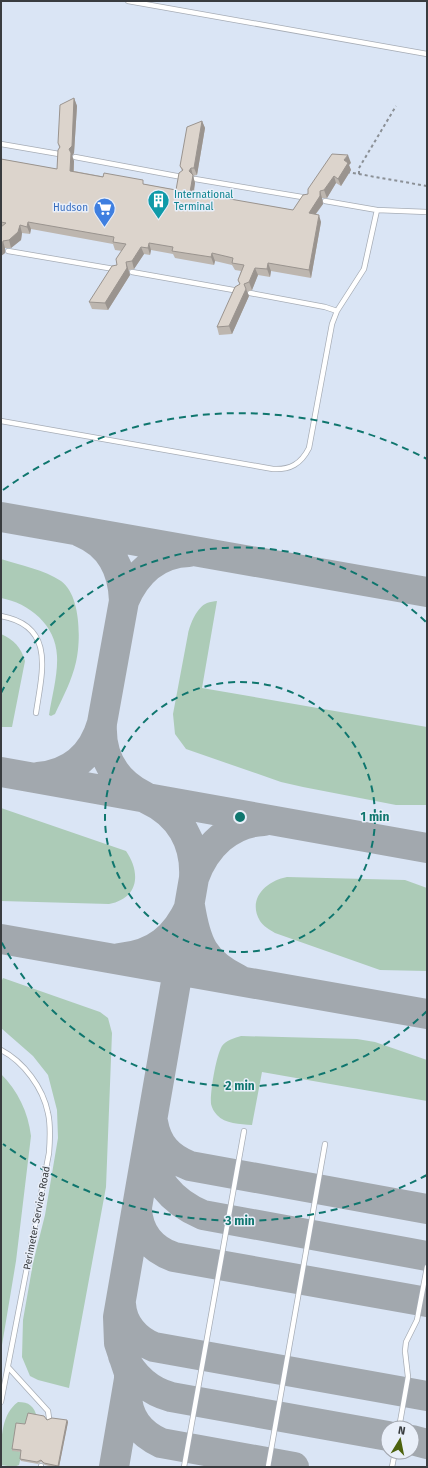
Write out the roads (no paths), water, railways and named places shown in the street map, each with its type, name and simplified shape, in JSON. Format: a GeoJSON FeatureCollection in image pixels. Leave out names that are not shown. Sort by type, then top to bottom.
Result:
{"type":"FeatureCollection","features":[{"type":"Feature","properties":{"kind":"lane"},"geometry":{"type":"LineString","coordinates":[[128,1],[427,54]]}},
{"type":"Feature","properties":{"kind":"lane"},"geometry":{"type":"LineString","coordinates":[[1,144],[59,154]]}},
{"type":"Feature","properties":{"kind":"lane"},"geometry":{"type":"LineString","coordinates":[[75,157],[182,177]]}},
{"type":"Feature","properties":{"kind":"lane"},"geometry":{"type":"LineString","coordinates":[[195,179],[308,198]]}},
{"type":"Feature","properties":{"kind":"lane"},"geometry":{"type":"LineString","coordinates":[[325,202],[377,210],[427,212]]}},
{"type":"Feature","properties":{"kind":"lane"},"geometry":{"type":"LineString","coordinates":[[1,421],[272,469],[290,468],[299,463],[309,448],[332,324],[337,311],[364,269],[377,210]]}},
{"type":"Feature","properties":{"kind":"lane"},"geometry":{"type":"LineString","coordinates":[[8,251],[117,270]]}},
{"type":"Feature","properties":{"kind":"lane"},"geometry":{"type":"LineString","coordinates":[[132,272],[239,292]]}},
{"type":"Feature","properties":{"kind":"lane"},"geometry":{"type":"LineString","coordinates":[[250,293],[325,307],[337,311]]}},
{"type":"Feature","properties":{"kind":"lane"},"geometry":{"type":"LineString","coordinates":[[1,616],[23,623],[35,634],[42,650],[43,667],[36,713]]}},
{"type":"Feature","properties":{"kind":"lane","name":"Perimeter Service Road"},"geometry":{"type":"LineString","coordinates":[[1,1050],[19,1063],[31,1077],[41,1094],[48,1113],[50,1134],[49,1153],[1,1402]]}},
{"type":"Feature","properties":{"kind":"lane"},"geometry":{"type":"LineString","coordinates":[[184,1467],[244,1131]]}},
{"type":"Feature","properties":{"kind":"lane"},"geometry":{"type":"LineString","coordinates":[[268,1467],[325,1144]]}},
{"type":"Feature","properties":{"kind":"lane"},"geometry":{"type":"LineString","coordinates":[[400,1420],[408,1377],[405,1351],[406,1342],[417,1320],[427,1267]]}},
{"type":"Feature","properties":{"kind":"lane"},"geometry":{"type":"LineString","coordinates":[[8,1366],[48,1411],[49,1418]]}},
{"type":"Feature","properties":{"kind":"place","name":"International Terminal"},"geometry":{"type":"Point","coordinates":[159,220]}},
{"type":"Feature","properties":{"kind":"place","name":"Hudson"},"geometry":{"type":"Point","coordinates":[104,228]}}]}
